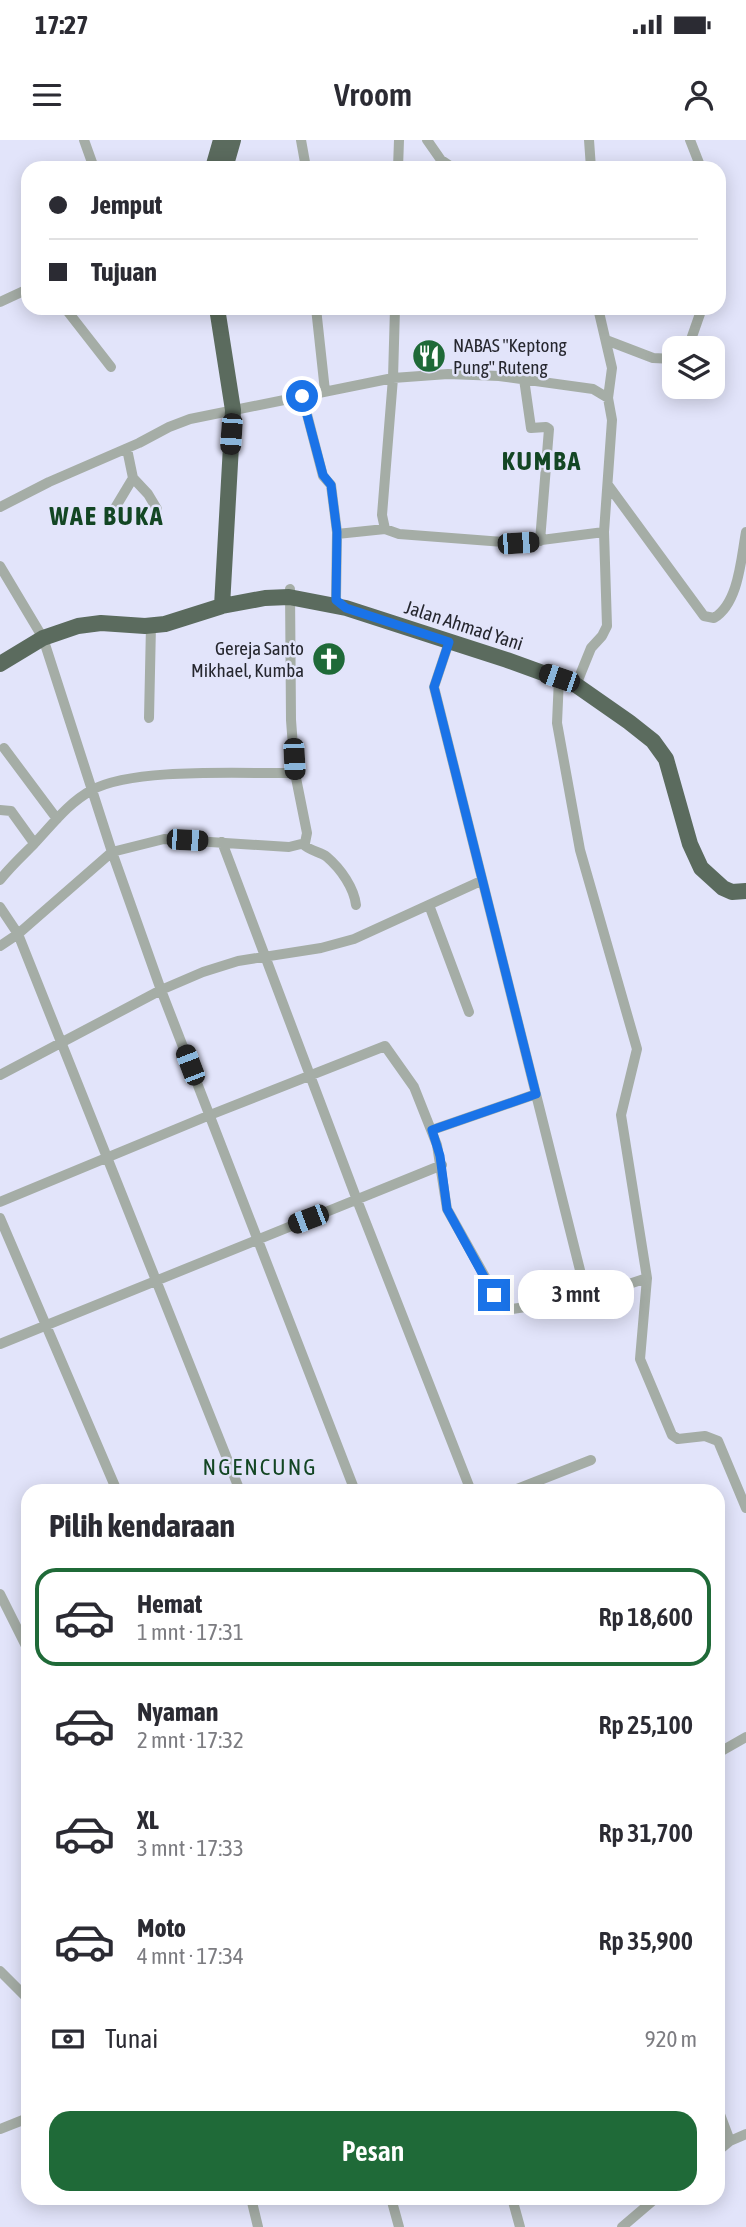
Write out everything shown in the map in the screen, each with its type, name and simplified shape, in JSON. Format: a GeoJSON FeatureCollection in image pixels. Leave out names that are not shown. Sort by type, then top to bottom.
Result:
{"type":"FeatureCollection","features":[{"type":"Feature","properties":{"kind":"highway"},"geometry":{"type":"LineString","coordinates":[[215,161],[220,140]]}},
{"type":"Feature","properties":{"kind":"highway"},"geometry":{"type":"LineString","coordinates":[[227,161],[233,140]]}},
{"type":"Feature","properties":{"kind":"highway"},"geometry":{"type":"LineString","coordinates":[[218,315],[233,410],[221,601]]}},
{"type":"Feature","properties":{"kind":"highway","name":"Jalan Ahmad Yani"},"geometry":{"type":"LineString","coordinates":[[0,652],[75,617],[114,616],[147,624],[198,615],[221,601],[265,598],[289,593],[341,604],[576,685],[640,730],[662,750],[690,844],[701,868],[723,888],[732,892],[746,891]]}},
{"type":"Feature","properties":{"kind":"highway","name":"Jalan Ahmad Yani"},"geometry":{"type":"LineString","coordinates":[[0,664],[41,634]]}},
{"type":"Feature","properties":{"kind":"street"},"geometry":{"type":"LineString","coordinates":[[84,140],[92,161]]}},
{"type":"Feature","properties":{"kind":"street"},"geometry":{"type":"LineString","coordinates":[[301,140],[305,161]]}},
{"type":"Feature","properties":{"kind":"street"},"geometry":{"type":"LineString","coordinates":[[398,140],[398,161]]}},
{"type":"Feature","properties":{"kind":"street"},"geometry":{"type":"LineString","coordinates":[[427,140],[442,161]]}},
{"type":"Feature","properties":{"kind":"street"},"geometry":{"type":"LineString","coordinates":[[589,140],[591,161]]}},
{"type":"Feature","properties":{"kind":"street"},"geometry":{"type":"LineString","coordinates":[[690,140],[698,161]]}},
{"type":"Feature","properties":{"kind":"street"},"geometry":{"type":"LineString","coordinates":[[0,302],[21,292]]}},
{"type":"Feature","properties":{"kind":"street"},"geometry":{"type":"LineString","coordinates":[[70,315],[111,367]]}},
{"type":"Feature","properties":{"kind":"street"},"geometry":{"type":"LineString","coordinates":[[317,315],[325,391]]}},
{"type":"Feature","properties":{"kind":"street"},"geometry":{"type":"LineString","coordinates":[[386,529],[383,516],[395,315]]}},
{"type":"Feature","properties":{"kind":"street"},"geometry":{"type":"LineString","coordinates":[[576,685],[591,649],[607,626],[604,531],[612,420],[608,398],[612,368],[600,315]]}},
{"type":"Feature","properties":{"kind":"street"},"geometry":{"type":"LineString","coordinates":[[692,336],[700,315]]}},
{"type":"Feature","properties":{"kind":"street"},"geometry":{"type":"LineString","coordinates":[[606,340],[653,358],[662,358]]}},
{"type":"Feature","properties":{"kind":"street"},"geometry":{"type":"LineString","coordinates":[[0,508],[49,482],[190,419],[393,378],[475,374],[593,389],[608,398]]}},
{"type":"Feature","properties":{"kind":"street"},"geometry":{"type":"LineString","coordinates":[[524,379],[531,428],[549,429],[540,541]]}},
{"type":"Feature","properties":{"kind":"street"},"geometry":{"type":"LineString","coordinates":[[302,396],[323,475],[331,485],[341,604]]}},
{"type":"Feature","properties":{"kind":"street"},"geometry":{"type":"LineString","coordinates":[[127,449],[133,478],[157,509]]}},
{"type":"Feature","properties":{"kind":"street"},"geometry":{"type":"LineString","coordinates":[[112,513],[133,478]]}},
{"type":"Feature","properties":{"kind":"street"},"geometry":{"type":"LineString","coordinates":[[608,485],[704,616],[714,618],[722,613],[734,589],[746,532]]}},
{"type":"Feature","properties":{"kind":"street"},"geometry":{"type":"LineString","coordinates":[[337,534],[386,529],[399,534],[495,542],[540,541],[604,531]]}},
{"type":"Feature","properties":{"kind":"street"},"geometry":{"type":"LineString","coordinates":[[0,566],[41,634],[112,852],[161,990],[352,1484]]}},
{"type":"Feature","properties":{"kind":"street"},"geometry":{"type":"LineString","coordinates":[[0,946],[18,934],[112,852],[164,839],[289,847],[303,844],[307,833],[295,773],[291,720],[289,593]]}},
{"type":"Feature","properties":{"kind":"street"},"geometry":{"type":"LineString","coordinates":[[147,624],[149,718]]}},
{"type":"Feature","properties":{"kind":"street"},"geometry":{"type":"LineString","coordinates":[[449,642],[434,687],[587,1298]]}},
{"type":"Feature","properties":{"kind":"street"},"geometry":{"type":"LineString","coordinates":[[559,678],[557,723],[580,850],[637,1049],[621,1115],[648,1278],[639,1353],[672,1435],[678,1439],[709,1436],[720,1444],[746,1508]]}},
{"type":"Feature","properties":{"kind":"street"},"geometry":{"type":"LineString","coordinates":[[4,748],[57,819]]}},
{"type":"Feature","properties":{"kind":"street"},"geometry":{"type":"LineString","coordinates":[[0,880],[57,819],[92,790],[109,783],[134,778],[180,775],[295,773]]}},
{"type":"Feature","properties":{"kind":"street"},"geometry":{"type":"LineString","coordinates":[[0,810],[11,811],[34,843]]}},
{"type":"Feature","properties":{"kind":"street"},"geometry":{"type":"LineString","coordinates":[[222,842],[264,958],[468,1484]]}},
{"type":"Feature","properties":{"kind":"street"},"geometry":{"type":"LineString","coordinates":[[303,844],[309,850],[329,859],[353,890],[356,905]]}},
{"type":"Feature","properties":{"kind":"street"},"geometry":{"type":"LineString","coordinates":[[0,1075],[60,1041],[203,972],[238,961],[321,948],[354,939],[481,881]]}},
{"type":"Feature","properties":{"kind":"street"},"geometry":{"type":"LineString","coordinates":[[429,905],[469,1012]]}},
{"type":"Feature","properties":{"kind":"street"},"geometry":{"type":"LineString","coordinates":[[0,907],[18,934],[237,1484]]}},
{"type":"Feature","properties":{"kind":"street"},"geometry":{"type":"LineString","coordinates":[[0,1202],[385,1046],[409,1077],[432,1130],[442,1165],[447,1209],[451,1218],[502,1307],[512,1309],[587,1298],[648,1278]]}},
{"type":"Feature","properties":{"kind":"street"},"geometry":{"type":"LineString","coordinates":[[432,1130],[536,1094]]}},
{"type":"Feature","properties":{"kind":"street"},"geometry":{"type":"LineString","coordinates":[[0,1344],[442,1165]]}},
{"type":"Feature","properties":{"kind":"street"},"geometry":{"type":"LineString","coordinates":[[0,1218],[114,1484]]}},
{"type":"Feature","properties":{"kind":"street"},"geometry":{"type":"LineString","coordinates":[[539,1484],[591,1460]]}},
{"type":"Feature","properties":{"kind":"street"},"geometry":{"type":"LineString","coordinates":[[0,1594],[21,1636]]}},
{"type":"Feature","properties":{"kind":"street"},"geometry":{"type":"LineString","coordinates":[[725,1750],[745,1741]]}},
{"type":"Feature","properties":{"kind":"street"},"geometry":{"type":"LineString","coordinates":[[0,1971],[21,1991]]}},
{"type":"Feature","properties":{"kind":"street"},"geometry":{"type":"LineString","coordinates":[[0,2130],[21,2121]]}},
{"type":"Feature","properties":{"kind":"street"},"geometry":{"type":"LineString","coordinates":[[725,2128],[730,2141]]}},
{"type":"Feature","properties":{"kind":"street"},"geometry":{"type":"LineString","coordinates":[[725,2145],[746,2134]]}},
{"type":"Feature","properties":{"kind":"street"},"geometry":{"type":"LineString","coordinates":[[253,2205],[258,2227]]}},
{"type":"Feature","properties":{"kind":"street"},"geometry":{"type":"LineString","coordinates":[[393,2205],[399,2227]]}},
{"type":"Feature","properties":{"kind":"street"},"geometry":{"type":"LineString","coordinates":[[514,2205],[520,2227]]}},
{"type":"Feature","properties":{"kind":"street"},"geometry":{"type":"LineString","coordinates":[[622,2227],[644,2205]]}},
{"type":"Feature","properties":{"kind":"place","name":"NABAS \"Keptong Pung\" Ruteng"},"geometry":{"type":"Point","coordinates":[429,356]}},
{"type":"Feature","properties":{"kind":"place","name":"Gereja Santo Mikhael, Kumba"},"geometry":{"type":"Point","coordinates":[329,659]}},
{"type":"Feature","properties":{"kind":"district","name":"KUMBA"},"geometry":{"type":"Point","coordinates":[542,461]}},
{"type":"Feature","properties":{"kind":"district","name":"WAE BUKA"},"geometry":{"type":"Point","coordinates":[107,516]}},
{"type":"Feature","properties":{"kind":"district","name":"NGENCUNG"},"geometry":{"type":"Point","coordinates":[260,1467]}},
{"type":"Feature","properties":{"kind":"route"},"geometry":{"type":"LineString","coordinates":[[302,396],[323,475],[331,485],[337,532],[336,600],[346,608],[449,642],[434,687],[536,1094],[432,1130],[438,1145],[447,1209],[494,1295]]}}]}
